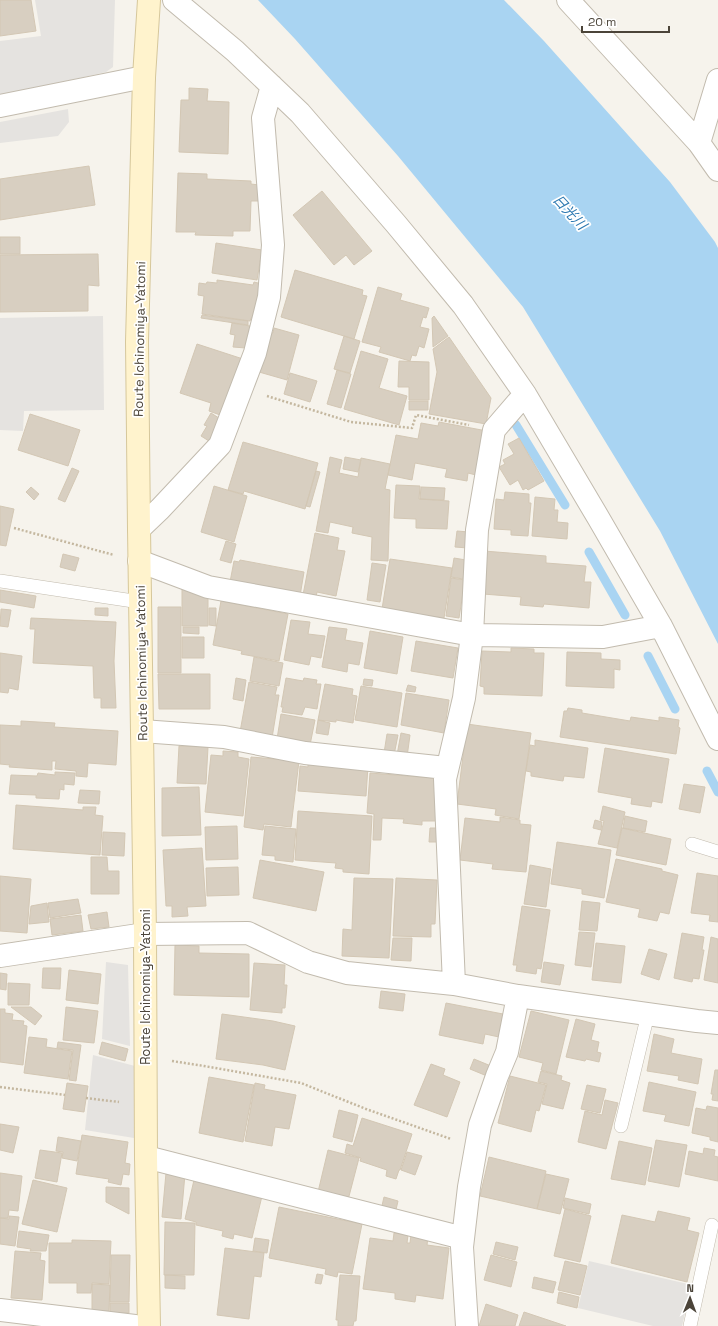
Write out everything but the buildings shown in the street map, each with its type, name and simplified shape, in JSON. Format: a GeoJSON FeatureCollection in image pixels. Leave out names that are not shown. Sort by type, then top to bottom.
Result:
{"type":"FeatureCollection","features":[{"type":"Feature","properties":{"kind":"main road","name":"Route Ichinomiya-Yatomi"},"geometry":{"type":"LineString","coordinates":[[149,0],[144,77],[137,342],[139,561],[146,934],[146,1157],[149,1326]]}},
{"type":"Feature","properties":{"kind":"street"},"geometry":{"type":"LineString","coordinates":[[174,0],[235,51],[300,113],[463,304],[525,394],[661,626],[718,739]]}},
{"type":"Feature","properties":{"kind":"street"},"geometry":{"type":"LineString","coordinates":[[568,0],[699,143],[718,170]]}},
{"type":"Feature","properties":{"kind":"street"},"geometry":{"type":"LineString","coordinates":[[0,106],[144,77]]}},
{"type":"Feature","properties":{"kind":"street"},"geometry":{"type":"LineString","coordinates":[[699,143],[718,80]]}},
{"type":"Feature","properties":{"kind":"street"},"geometry":{"type":"LineString","coordinates":[[139,529],[160,509],[220,445],[255,353],[269,297],[273,245],[263,118],[272,86]]}},
{"type":"Feature","properties":{"kind":"street"},"geometry":{"type":"LineString","coordinates":[[454,984],[446,838],[446,768],[464,698],[472,635],[477,530],[494,430],[525,394]]}},
{"type":"Feature","properties":{"kind":"street"},"geometry":{"type":"LineString","coordinates":[[139,561],[208,587],[472,635],[603,637],[661,626]]}},
{"type":"Feature","properties":{"kind":"street"},"geometry":{"type":"LineString","coordinates":[[142,731],[224,737],[305,753],[446,768]]}},
{"type":"Feature","properties":{"kind":"street"},"geometry":{"type":"LineString","coordinates":[[0,956],[146,934],[248,933],[308,962],[347,973],[454,984],[518,996],[718,1023]]}},
{"type":"Feature","properties":{"kind":"street"},"geometry":{"type":"LineString","coordinates":[[467,1326],[462,1247],[469,1187],[480,1125],[507,1052],[518,996]]}},
{"type":"Feature","properties":{"kind":"street"},"geometry":{"type":"LineString","coordinates":[[146,1157],[463,1238]]}},
{"type":"Feature","properties":{"kind":"street"},"geometry":{"type":"LineString","coordinates":[[0,1310],[135,1326]]}},
{"type":"Feature","properties":{"kind":"lane"},"geometry":{"type":"LineString","coordinates":[[0,581],[140,602]]}},
{"type":"Feature","properties":{"kind":"lane"},"geometry":{"type":"LineString","coordinates":[[692,844],[718,852]]}},
{"type":"Feature","properties":{"kind":"lane"},"geometry":{"type":"LineString","coordinates":[[621,1126],[648,1014]]}},
{"type":"Feature","properties":{"kind":"lane"},"geometry":{"type":"LineString","coordinates":[[690,1326],[712,1225]]}},
{"type":"Feature","properties":{"kind":"path"},"geometry":{"type":"LineString","coordinates":[[241,388],[351,422],[412,428],[416,415],[494,430]]}},
{"type":"Feature","properties":{"kind":"path"},"geometry":{"type":"LineString","coordinates":[[14,528],[139,561]]}},
{"type":"Feature","properties":{"kind":"path"},"geometry":{"type":"LineString","coordinates":[[146,1058],[204,1066],[301,1083],[366,1109],[476,1148]]}},
{"type":"Feature","properties":{"kind":"path"},"geometry":{"type":"LineString","coordinates":[[0,1087],[65,1095]]}},
{"type":"Feature","properties":{"kind":"path"},"geometry":{"type":"LineString","coordinates":[[86,1098],[146,1106]]}},
{"type":"Feature","properties":{"kind":"shaded area"},"geometry":{"type":"Polygon","coordinates":[[[35,0],[115,0],[113,67],[106,72],[0,96],[0,41],[41,36],[35,0]]]}},
{"type":"Feature","properties":{"kind":"shaded area"},"geometry":{"type":"Polygon","coordinates":[[[68,109],[69,122],[58,136],[0,143],[0,122],[68,109]]]}},
{"type":"Feature","properties":{"kind":"shaded area"},"geometry":{"type":"Polygon","coordinates":[[[103,316],[104,410],[24,411],[23,431],[0,430],[0,318],[103,316]]]}},
{"type":"Feature","properties":{"kind":"shaded area"},"geometry":{"type":"Polygon","coordinates":[[[106,962],[128,965],[130,1046],[102,1039],[106,962]]]}},
{"type":"Feature","properties":{"kind":"shaded area"},"geometry":{"type":"Polygon","coordinates":[[[93,1055],[135,1066],[134,1138],[85,1130],[93,1055]]]}},
{"type":"Feature","properties":{"kind":"shaded area"},"geometry":{"type":"Polygon","coordinates":[[[589,1261],[692,1285],[682,1326],[653,1326],[578,1308],[589,1261]]]}},
{"type":"Feature","properties":{"kind":"water","name":"日光川"},"geometry":{"type":"Polygon","coordinates":[[[258,0],[504,0],[544,41],[670,182],[715,242],[718,248],[718,644],[660,531],[523,307],[398,156],[295,39],[258,0]]]}},
{"type":"Feature","properties":{"kind":"waterway"},"geometry":{"type":"LineString","coordinates":[[516,425],[565,505]]}},
{"type":"Feature","properties":{"kind":"waterway"},"geometry":{"type":"LineString","coordinates":[[589,552],[625,615]]}},
{"type":"Feature","properties":{"kind":"waterway"},"geometry":{"type":"LineString","coordinates":[[648,656],[675,709]]}},
{"type":"Feature","properties":{"kind":"waterway"},"geometry":{"type":"LineString","coordinates":[[707,771],[718,792]]}}]}
